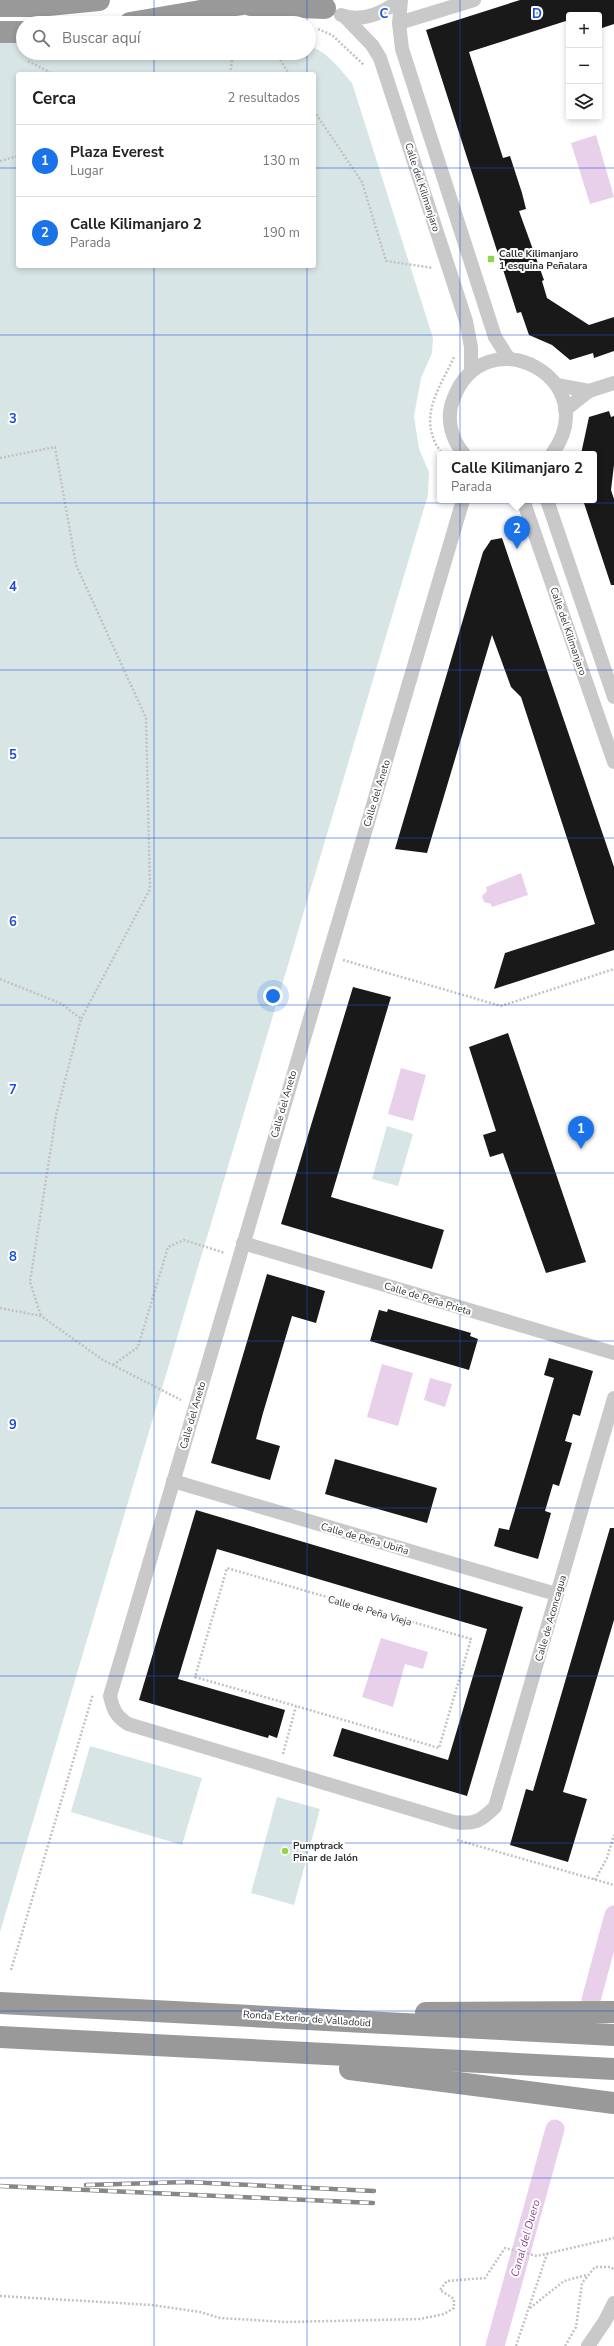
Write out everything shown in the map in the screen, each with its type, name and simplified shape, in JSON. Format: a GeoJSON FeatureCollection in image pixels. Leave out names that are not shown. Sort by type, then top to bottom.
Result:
{"type":"FeatureCollection","features":[{"type":"Feature","properties":{"kind":"highway"},"geometry":{"type":"LineString","coordinates":[[0,6],[38,6],[98,0]]}},
{"type":"Feature","properties":{"kind":"highway"},"geometry":{"type":"LineString","coordinates":[[174,16],[266,0]]}},
{"type":"Feature","properties":{"kind":"highway"},"geometry":{"type":"LineString","coordinates":[[244,5],[328,8]]}},
{"type":"Feature","properties":{"kind":"highway"},"geometry":{"type":"LineString","coordinates":[[0,32],[16,32]]}},
{"type":"Feature","properties":{"kind":"highway","name":"Ronda Exterior de Valladolid"},"geometry":{"type":"LineString","coordinates":[[0,2003],[290,2016],[476,2029],[614,2034]]}},
{"type":"Feature","properties":{"kind":"highway"},"geometry":{"type":"LineString","coordinates":[[290,2016],[475,2011],[614,2012]]}},
{"type":"Feature","properties":{"kind":"highway"},"geometry":{"type":"LineString","coordinates":[[0,2037],[614,2069]]}},
{"type":"Feature","properties":{"kind":"highway"},"geometry":{"type":"LineString","coordinates":[[160,2045],[614,2103]]}},
{"type":"Feature","properties":{"kind":"street"},"geometry":{"type":"LineString","coordinates":[[328,8],[360,18],[376,15],[401,0]]}},
{"type":"Feature","properties":{"kind":"street"},"geometry":{"type":"LineString","coordinates":[[401,0],[399,23],[402,49],[495,337],[509,359]]}},
{"type":"Feature","properties":{"kind":"street"},"geometry":{"type":"LineString","coordinates":[[399,23],[474,0]]}},
{"type":"Feature","properties":{"kind":"street","name":"Calle del Kilimanjaro"},"geometry":{"type":"LineString","coordinates":[[328,8],[372,45],[380,58],[466,321],[471,348],[471,372]]}},
{"type":"Feature","properties":{"kind":"street"},"geometry":{"type":"LineString","coordinates":[[462,451],[454,439],[451,429],[450,406],[456,389],[471,372],[489,362],[509,359],[526,362],[537,367],[557,385],[566,410],[563,436],[554,451]]}},
{"type":"Feature","properties":{"kind":"street"},"geometry":{"type":"LineString","coordinates":[[566,410],[589,391],[614,383]]}},
{"type":"Feature","properties":{"kind":"street"},"geometry":{"type":"LineString","coordinates":[[557,385],[589,391]]}},
{"type":"Feature","properties":{"kind":"street","name":"Calle del Aneto"},"geometry":{"type":"LineString","coordinates":[[278,1770],[128,1724],[118,1717],[112,1709],[110,1696],[327,955],[462,503]]}},
{"type":"Feature","properties":{"kind":"street","name":"Calle del Kilimanjaro"},"geometry":{"type":"LineString","coordinates":[[524,503],[614,762]]}},
{"type":"Feature","properties":{"kind":"street"},"geometry":{"type":"LineString","coordinates":[[548,503],[614,697]]}},
{"type":"Feature","properties":{"kind":"street","name":"Calle de Peña Prieta"},"geometry":{"type":"LineString","coordinates":[[243,1242],[614,1353]]}},
{"type":"Feature","properties":{"kind":"street","name":"Calle de Aconcagua"},"geometry":{"type":"LineString","coordinates":[[461,1823],[483,1819],[495,1807],[614,1398]]}},
{"type":"Feature","properties":{"kind":"street","name":"Calle de Peña Ubiña"},"geometry":{"type":"LineString","coordinates":[[173,1481],[556,1594]]}},
{"type":"Feature","properties":{"kind":"street"},"geometry":{"type":"LineString","coordinates":[[278,1770],[461,1823]]}},
{"type":"Feature","properties":{"kind":"street"},"geometry":{"type":"LineString","coordinates":[[588,2346],[610,2322],[614,2303]]}},
{"type":"Feature","properties":{"kind":"path"},"geometry":{"type":"LineString","coordinates":[[316,28],[332,35],[350,50],[366,70]]}},
{"type":"Feature","properties":{"kind":"path"},"geometry":{"type":"LineString","coordinates":[[230,72],[232,60]]}},
{"type":"Feature","properties":{"kind":"path"},"geometry":{"type":"LineString","coordinates":[[280,60],[288,72]]}},
{"type":"Feature","properties":{"kind":"path"},"geometry":{"type":"LineString","coordinates":[[28,61],[49,72]]}},
{"type":"Feature","properties":{"kind":"path"},"geometry":{"type":"LineString","coordinates":[[316,114],[362,182],[386,261],[431,268],[449,269]]}},
{"type":"Feature","properties":{"kind":"path"},"geometry":{"type":"LineString","coordinates":[[0,161],[16,157]]}},
{"type":"Feature","properties":{"kind":"path"},"geometry":{"type":"LineString","coordinates":[[429,260],[434,275]]}},
{"type":"Feature","properties":{"kind":"path"},"geometry":{"type":"LineString","coordinates":[[441,451],[436,445],[430,423],[432,401],[441,379],[456,353]]}},
{"type":"Feature","properties":{"kind":"path"},"geometry":{"type":"LineString","coordinates":[[0,458],[55,447],[76,565],[146,718],[150,889],[81,1019],[56,1115],[30,1282],[41,1316]]}},
{"type":"Feature","properties":{"kind":"path"},"geometry":{"type":"LineString","coordinates":[[327,955],[502,1006],[614,969]]}},
{"type":"Feature","properties":{"kind":"path"},"geometry":{"type":"LineString","coordinates":[[0,979],[62,1004],[81,1019]]}},
{"type":"Feature","properties":{"kind":"path"},"geometry":{"type":"LineString","coordinates":[[113,1365],[138,1347],[168,1247],[184,1240],[239,1258]]}},
{"type":"Feature","properties":{"kind":"path"},"geometry":{"type":"LineString","coordinates":[[0,1308],[41,1316],[113,1365],[195,1406]]}},
{"type":"Feature","properties":{"kind":"path","name":"Calle de Peña Vieja"},"geometry":{"type":"LineString","coordinates":[[227,1568],[471,1639],[439,1748],[296,1706],[195,1677],[227,1568]]}},
{"type":"Feature","properties":{"kind":"path"},"geometry":{"type":"LineString","coordinates":[[278,1770],[296,1706]]}},
{"type":"Feature","properties":{"kind":"path"},"geometry":{"type":"LineString","coordinates":[[461,1823],[449,1838],[614,1885]]}},
{"type":"Feature","properties":{"kind":"path"},"geometry":{"type":"LineString","coordinates":[[596,1880],[607,1858],[614,1835]]}},
{"type":"Feature","properties":{"kind":"path"},"geometry":{"type":"LineString","coordinates":[[0,2296],[152,2305],[200,2312],[220,2318],[286,2322],[420,2319],[444,2314],[454,2308],[454,2299],[440,2290],[447,2281],[485,2278],[505,2248],[537,2256],[614,2238]]}},
{"type":"Feature","properties":{"kind":"path"},"geometry":{"type":"LineString","coordinates":[[516,2346],[547,2254]]}},
{"type":"Feature","properties":{"kind":"path"},"geometry":{"type":"LineString","coordinates":[[565,2346],[576,2327],[582,2283],[595,2267],[611,2267],[614,2270]]}},
{"type":"Feature","properties":{"kind":"path"},"geometry":{"type":"LineString","coordinates":[[530,2308],[564,2281],[588,2275]]}},
{"type":"Feature","properties":{"kind":"shaded area"},"geometry":{"type":"Polygon","coordinates":[[[0,43],[16,43],[16,60],[316,60],[316,49],[328,56],[338,66],[352,83],[433,338],[432,353],[421,378],[414,416],[419,449],[429,472],[428,495],[0,1932],[0,43]]]}},
{"type":"Feature","properties":{"kind":"shaded area"},"geometry":{"type":"Polygon","coordinates":[[[596,135],[614,197],[590,204],[571,143],[596,135]]]}},
{"type":"Feature","properties":{"kind":"shaded area"},"geometry":{"type":"Polygon","coordinates":[[[521,873],[528,895],[492,907],[491,904],[484,902],[482,896],[487,891],[486,887],[521,873]]]}},
{"type":"Feature","properties":{"kind":"shaded area"},"geometry":{"type":"Polygon","coordinates":[[[401,1068],[426,1075],[413,1121],[388,1114],[401,1068]]]}},
{"type":"Feature","properties":{"kind":"shaded area"},"geometry":{"type":"Polygon","coordinates":[[[387,1126],[413,1134],[398,1186],[372,1179],[387,1126]]]}},
{"type":"Feature","properties":{"kind":"shaded area"},"geometry":{"type":"Polygon","coordinates":[[[382,1364],[413,1373],[398,1426],[367,1417],[382,1364]]]}},
{"type":"Feature","properties":{"kind":"shaded area"},"geometry":{"type":"Polygon","coordinates":[[[430,1378],[452,1384],[445,1407],[424,1400],[430,1378]]]}},
{"type":"Feature","properties":{"kind":"shaded area"},"geometry":{"type":"Polygon","coordinates":[[[381,1638],[428,1652],[423,1669],[405,1664],[393,1707],[362,1697],[381,1638]]]}},
{"type":"Feature","properties":{"kind":"shaded area"},"geometry":{"type":"Polygon","coordinates":[[[90,1746],[202,1778],[182,1845],[71,1812],[90,1746]]]}},
{"type":"Feature","properties":{"kind":"shaded area","name":"Pumptrack Pinar de Jalón"},"geometry":{"type":"Polygon","coordinates":[[[277,1797],[320,1809],[294,1905],[251,1893],[277,1797]]]}},
{"type":"Feature","properties":{"kind":"building"},"geometry":{"type":"Polygon","coordinates":[[[520,0],[614,0],[614,24],[602,28],[602,12],[566,12],[566,21],[469,52],[503,158],[510,156],[522,193],[526,209],[519,211],[544,280],[542,281],[547,298],[589,325],[614,317],[614,351],[594,358],[593,353],[570,360],[552,345],[529,335],[521,312],[517,313],[426,30],[520,0]]]}},
{"type":"Feature","properties":{"kind":"building"},"geometry":{"type":"Polygon","coordinates":[[[609,411],[611,417],[614,416],[614,465],[611,490],[614,499],[614,585],[611,585],[584,503],[597,503],[597,451],[582,451],[589,417],[609,411]]]}},
{"type":"Feature","properties":{"kind":"building"},"geometry":{"type":"Polygon","coordinates":[[[502,538],[614,867],[614,950],[494,989],[505,953],[595,924],[521,697],[511,687],[492,635],[427,853],[395,849],[483,552],[491,540],[502,538]]]}},
{"type":"Feature","properties":{"kind":"building"},"geometry":{"type":"Polygon","coordinates":[[[353,987],[391,997],[331,1197],[444,1230],[432,1269],[281,1224],[353,987]]]}},
{"type":"Feature","properties":{"kind":"building"},"geometry":{"type":"Polygon","coordinates":[[[508,1033],[586,1262],[546,1273],[503,1153],[490,1157],[483,1135],[496,1131],[469,1047],[508,1033]]]}},
{"type":"Feature","properties":{"kind":"building"},"geometry":{"type":"Polygon","coordinates":[[[267,1274],[325,1291],[316,1323],[292,1316],[263,1413],[256,1439],[280,1446],[270,1480],[211,1463],[267,1274]]]}},
{"type":"Feature","properties":{"kind":"building"},"geometry":{"type":"Polygon","coordinates":[[[388,1309],[471,1333],[470,1336],[478,1339],[469,1370],[370,1341],[379,1310],[387,1312],[388,1309]]]}},
{"type":"Feature","properties":{"kind":"building"},"geometry":{"type":"Polygon","coordinates":[[[549,1358],[593,1371],[580,1416],[573,1414],[565,1441],[572,1443],[559,1486],[553,1484],[545,1511],[551,1513],[538,1559],[494,1546],[499,1528],[509,1530],[554,1378],[544,1375],[549,1358]]]}},
{"type":"Feature","properties":{"kind":"building"},"geometry":{"type":"Polygon","coordinates":[[[335,1459],[437,1488],[427,1523],[325,1494],[335,1459]]]}},
{"type":"Feature","properties":{"kind":"building"},"geometry":{"type":"Polygon","coordinates":[[[196,1510],[523,1607],[467,1796],[333,1756],[342,1728],[448,1760],[487,1629],[217,1549],[178,1679],[285,1710],[277,1738],[269,1735],[268,1738],[139,1700],[196,1510]]]}},
{"type":"Feature","properties":{"kind":"building"},"geometry":{"type":"Polygon","coordinates":[[[610,1528],[614,1528],[614,1620],[563,1792],[587,1799],[568,1862],[510,1845],[526,1789],[533,1791],[610,1528]]]}},
{"type":"Feature","properties":{"kind":"waterway","name":"Canal del Duero"},"geometry":{"type":"LineString","coordinates":[[591,2000],[614,1915]]}},
{"type":"Feature","properties":{"kind":"waterway","name":"Canal del Duero"},"geometry":{"type":"LineString","coordinates":[[495,2346],[555,2129]]}},
{"type":"Feature","properties":{"kind":"railway"},"geometry":{"type":"LineString","coordinates":[[86,2185],[187,2182],[374,2191]]}},
{"type":"Feature","properties":{"kind":"railway"},"geometry":{"type":"LineString","coordinates":[[0,2186],[373,2203]]}},
{"type":"Feature","properties":{"kind":"place","name":"Calle Kilimanjaro 1 esquina Peñalara"},"geometry":{"type":"Point","coordinates":[491,259]}},
{"type":"Feature","properties":{"kind":"place","name":"Calle Kilimanjaro 2"},"geometry":{"type":"Point","coordinates":[517,549]}},
{"type":"Feature","properties":{"kind":"place","name":"Plaza Everest"},"geometry":{"type":"Point","coordinates":[581,1149]}},
{"type":"Feature","properties":{"kind":"place","name":"Pumptrack Pinar de Jalón"},"geometry":{"type":"Point","coordinates":[285,1851]}}]}
